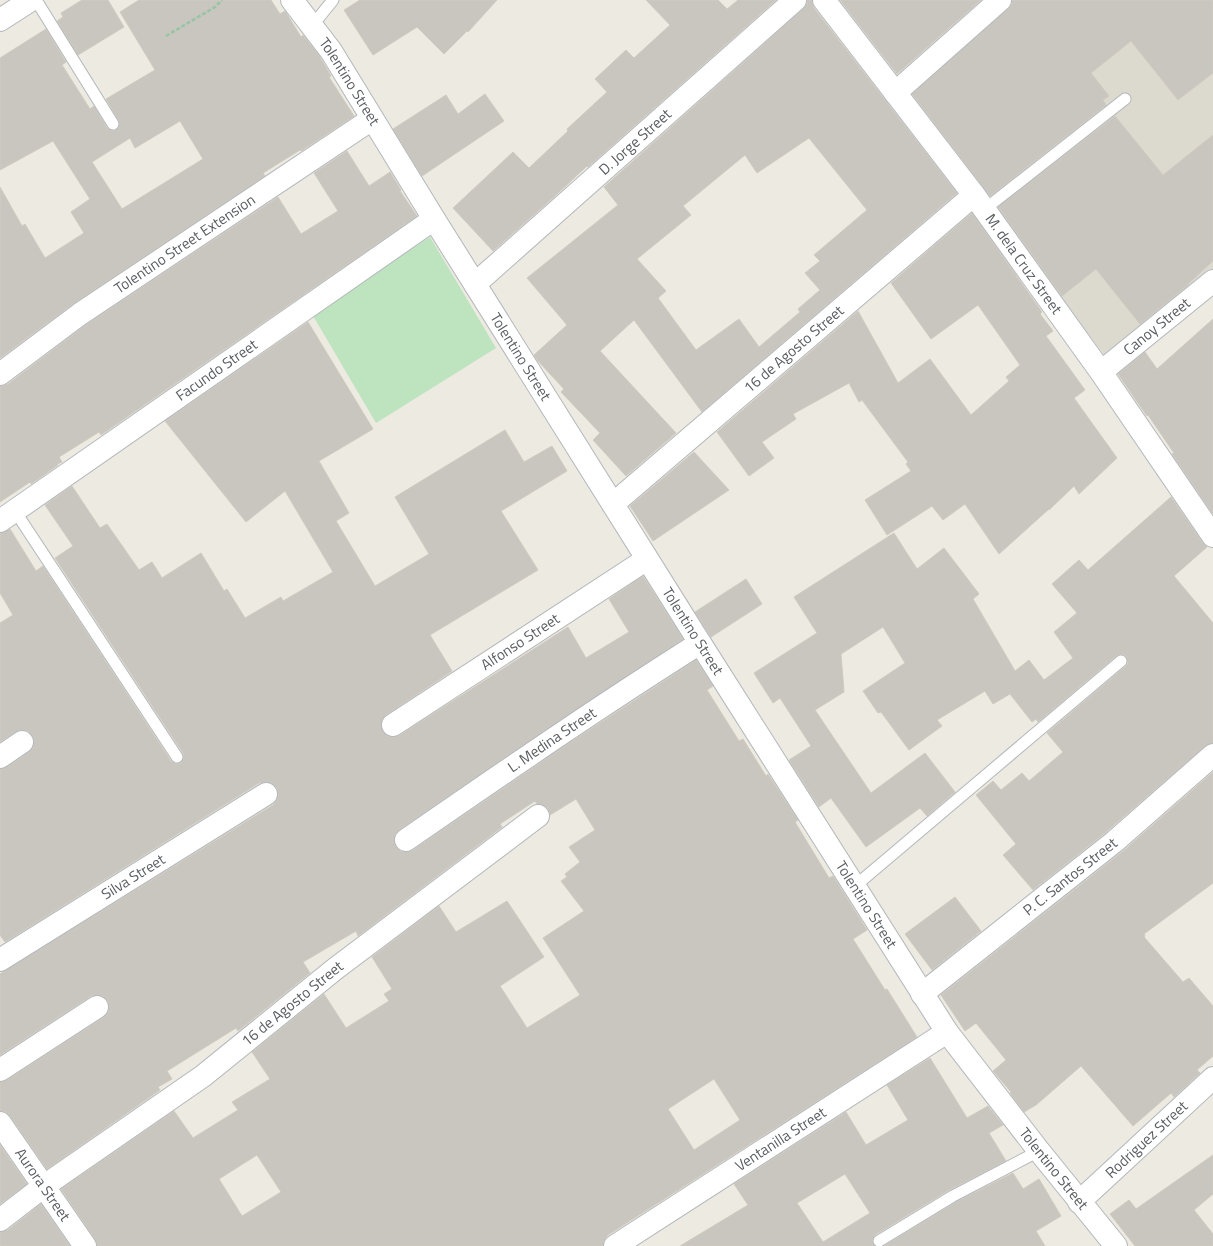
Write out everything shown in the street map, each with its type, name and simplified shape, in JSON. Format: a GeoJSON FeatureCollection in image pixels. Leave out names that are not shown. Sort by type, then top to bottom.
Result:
{"type":"FeatureCollection","features":[{"type":"Feature","properties":{"kind":"street"},"geometry":{"type":"LineString","coordinates":[[0,20],[31,0]]}},
{"type":"Feature","properties":{"kind":"street","name":"Tolentino Street"},"geometry":{"type":"LineString","coordinates":[[292,0],[331,52],[434,220],[946,1032],[1079,1202],[1116,1246]]}},
{"type":"Feature","properties":{"kind":"street","name":"D. Jorge Street"},"geometry":{"type":"LineString","coordinates":[[475,284],[795,0]]}},
{"type":"Feature","properties":{"kind":"street","name":"M. dela Cruz Street"},"geometry":{"type":"LineString","coordinates":[[824,0],[979,202],[1101,372],[1213,536]]}},
{"type":"Feature","properties":{"kind":"street"},"geometry":{"type":"LineString","coordinates":[[895,93],[1000,0]]}},
{"type":"Feature","properties":{"kind":"street","name":"Tolentino Street Extension"},"geometry":{"type":"LineString","coordinates":[[0,374],[80,314],[372,118]]}},
{"type":"Feature","properties":{"kind":"street","name":"16 de Agosto Street"},"geometry":{"type":"LineString","coordinates":[[613,504],[979,202]]}},
{"type":"Feature","properties":{"kind":"street","name":"Facundo Street"},"geometry":{"type":"LineString","coordinates":[[7,516],[434,220]]}},
{"type":"Feature","properties":{"kind":"street","name":"Canoy Street"},"geometry":{"type":"LineString","coordinates":[[1101,372],[1213,281]]}},
{"type":"Feature","properties":{"kind":"street","name":"Alfonso Street"},"geometry":{"type":"LineString","coordinates":[[393,725],[647,559]]}},
{"type":"Feature","properties":{"kind":"street","name":"L. Medina Street"},"geometry":{"type":"LineString","coordinates":[[406,840],[531,753],[642,679],[700,643]]}},
{"type":"Feature","properties":{"kind":"street"},"geometry":{"type":"LineString","coordinates":[[0,757],[22,742]]}},
{"type":"Feature","properties":{"kind":"street","name":"P. C. Santos Street"},"geometry":{"type":"LineString","coordinates":[[922,994],[1114,842],[1213,755]]}},
{"type":"Feature","properties":{"kind":"street","name":"Silva Street"},"geometry":{"type":"LineString","coordinates":[[0,960],[266,794]]}},
{"type":"Feature","properties":{"kind":"street","name":"16 de Agosto Street"},"geometry":{"type":"LineString","coordinates":[[0,1220],[44,1186],[203,1076],[335,969],[538,816]]}},
{"type":"Feature","properties":{"kind":"street"},"geometry":{"type":"LineString","coordinates":[[0,1070],[97,1008]]}},
{"type":"Feature","properties":{"kind":"street","name":"Ventanilla Street"},"geometry":{"type":"LineString","coordinates":[[615,1246],[946,1032]]}},
{"type":"Feature","properties":{"kind":"street","name":"Rodriguez Street"},"geometry":{"type":"LineString","coordinates":[[1079,1202],[1213,1078]]}},
{"type":"Feature","properties":{"kind":"street","name":"Aurora Street"},"geometry":{"type":"LineString","coordinates":[[0,1122],[85,1246]]}},
{"type":"Feature","properties":{"kind":"lane"},"geometry":{"type":"LineString","coordinates":[[36,0],[113,124]]}},
{"type":"Feature","properties":{"kind":"lane"},"geometry":{"type":"LineString","coordinates":[[312,26],[333,0]]}},
{"type":"Feature","properties":{"kind":"lane"},"geometry":{"type":"LineString","coordinates":[[979,202],[1125,99]]}},
{"type":"Feature","properties":{"kind":"lane"},"geometry":{"type":"LineString","coordinates":[[7,516],[177,757]]}},
{"type":"Feature","properties":{"kind":"lane"},"geometry":{"type":"LineString","coordinates":[[855,886],[1120,661]]}},
{"type":"Feature","properties":{"kind":"lane"},"geometry":{"type":"LineString","coordinates":[[879,1241],[952,1196],[1039,1151]]}},
{"type":"Feature","properties":{"kind":"path"},"geometry":{"type":"LineString","coordinates":[[166,36],[215,7],[222,0]]}},
{"type":"Feature","properties":{"kind":"shaded area"},"geometry":{"type":"Polygon","coordinates":[[[1189,0],[1213,0],[1213,271],[1109,361],[981,194],[990,186],[1064,61],[1189,0]]]}},
{"type":"Feature","properties":{"kind":"green space"},"geometry":{"type":"Polygon","coordinates":[[[430,237],[496,348],[376,423],[312,314],[430,237]]]}},
{"type":"Feature","properties":{"kind":"building"},"geometry":{"type":"Polygon","coordinates":[[[82,0],[108,0],[124,27],[78,55],[57,21],[63,17],[61,13],[82,0]]]}},
{"type":"Feature","properties":{"kind":"building"},"geometry":{"type":"Polygon","coordinates":[[[139,0],[271,0],[280,14],[285,11],[301,37],[303,35],[318,54],[331,76],[329,77],[354,116],[301,151],[300,150],[263,173],[265,176],[73,304],[0,358],[0,187],[22,226],[25,224],[45,258],[84,233],[71,212],[90,199],[53,141],[0,170],[0,58],[46,29],[66,62],[62,65],[90,109],[94,106],[107,128],[113,131],[116,130],[119,127],[119,121],[106,99],[155,70],[120,12],[139,0]],[[180,121],[135,148],[130,138],[92,162],[122,209],[203,159],[180,121]]]}},
{"type":"Feature","properties":{"kind":"building"},"geometry":{"type":"Polygon","coordinates":[[[360,0],[497,0],[468,32],[467,31],[444,54],[417,27],[373,55],[344,10],[360,0]]]}},
{"type":"Feature","properties":{"kind":"building"},"geometry":{"type":"Polygon","coordinates":[[[646,0],[718,0],[727,9],[738,0],[776,0],[588,167],[587,166],[493,251],[453,208],[513,152],[529,168],[568,131],[567,129],[607,92],[595,79],[626,50],[634,58],[670,25],[646,0]]]}},
{"type":"Feature","properties":{"kind":"building"},"geometry":{"type":"Polygon","coordinates":[[[807,0],[812,0],[814,8],[957,193],[702,412],[634,320],[600,351],[676,433],[626,476],[593,440],[600,433],[561,392],[564,389],[534,355],[567,325],[527,278],[618,205],[604,187],[807,4],[807,0]],[[809,138],[757,173],[745,155],[683,206],[691,215],[637,259],[666,291],[658,298],[696,350],[739,319],[759,347],[800,312],[798,309],[820,290],[805,273],[820,261],[814,255],[867,210],[809,138]]]}},
{"type":"Feature","properties":{"kind":"building"},"geometry":{"type":"Polygon","coordinates":[[[840,0],[981,0],[897,74],[840,0]]]}},
{"type":"Feature","properties":{"kind":"building"},"geometry":{"type":"Polygon","coordinates":[[[1012,0],[1213,0],[1213,73],[1178,100],[1131,41],[1091,73],[1109,96],[1103,100],[1106,105],[990,196],[912,94],[1008,9],[1012,4],[1012,0]]]}},
{"type":"Feature","properties":{"kind":"building"},"geometry":{"type":"Polygon","coordinates":[[[485,94],[504,121],[422,176],[393,129],[446,95],[458,114],[485,94]]]}},
{"type":"Feature","properties":{"kind":"building"},"geometry":{"type":"Polygon","coordinates":[[[1115,116],[1163,175],[1213,135],[1213,261],[1188,285],[1140,324],[1096,269],[1062,296],[998,207],[1115,116]]]}},
{"type":"Feature","properties":{"kind":"building"},"geometry":{"type":"Polygon","coordinates":[[[347,151],[369,186],[390,172],[401,190],[400,191],[417,216],[101,435],[99,432],[59,457],[62,462],[57,464],[58,465],[31,484],[30,482],[0,502],[0,386],[8,384],[87,324],[278,197],[301,234],[338,211],[314,173],[347,151]]]}},
{"type":"Feature","properties":{"kind":"building"},"geometry":{"type":"Polygon","coordinates":[[[972,213],[1042,312],[1040,314],[1053,331],[1046,336],[1085,390],[1074,398],[1117,458],[1079,494],[1074,486],[999,554],[965,504],[943,520],[932,506],[887,535],[865,500],[911,471],[906,464],[908,462],[862,400],[859,402],[849,383],[793,414],[796,419],[762,442],[774,458],[749,476],[717,432],[858,311],[898,383],[930,359],[971,415],[1009,381],[1006,377],[1020,365],[978,305],[931,339],[891,283],[972,213]]]}},
{"type":"Feature","properties":{"kind":"building"},"geometry":{"type":"Polygon","coordinates":[[[1213,319],[1213,514],[1172,454],[1174,453],[1118,374],[1145,352],[1157,369],[1213,319]]]}},
{"type":"Feature","properties":{"kind":"building"},"geometry":{"type":"Polygon","coordinates":[[[308,322],[373,429],[319,461],[349,513],[336,521],[375,586],[429,554],[395,497],[505,430],[524,462],[552,446],[567,471],[501,511],[538,570],[430,635],[452,671],[386,715],[382,720],[381,726],[383,732],[387,736],[393,737],[400,735],[568,627],[586,658],[629,632],[609,599],[643,576],[683,639],[545,730],[399,830],[395,834],[394,841],[396,847],[400,851],[407,852],[413,850],[559,750],[696,660],[713,686],[707,690],[739,741],[743,739],[766,776],[768,774],[798,820],[795,822],[829,878],[833,876],[867,930],[853,939],[917,1037],[608,1235],[604,1240],[603,1246],[97,1246],[95,1239],[61,1189],[174,1111],[193,1138],[238,1110],[232,1102],[270,1079],[252,1052],[324,994],[346,1028],[389,1001],[384,994],[392,989],[372,957],[439,906],[456,932],[507,901],[544,957],[500,986],[527,1028],[580,995],[543,938],[584,911],[561,881],[567,877],[565,874],[580,862],[569,847],[595,830],[576,799],[550,815],[548,808],[537,804],[535,801],[500,824],[502,827],[358,936],[356,931],[303,962],[310,973],[238,1031],[236,1028],[167,1071],[172,1079],[158,1087],[160,1090],[47,1169],[10,1116],[6,1112],[0,1111],[0,1082],[7,1080],[104,1017],[108,1013],[108,1001],[103,996],[91,996],[0,1055],[0,974],[273,805],[277,800],[278,794],[277,788],[272,783],[259,783],[5,942],[0,935],[0,769],[7,767],[29,752],[33,748],[34,741],[32,735],[28,731],[21,730],[15,732],[0,742],[0,623],[13,615],[0,593],[0,533],[10,529],[36,571],[43,566],[171,761],[177,764],[181,763],[184,757],[183,753],[55,558],[73,546],[45,505],[72,486],[100,528],[107,524],[139,570],[152,562],[162,578],[201,553],[224,591],[227,589],[245,618],[281,597],[283,601],[333,572],[285,491],[246,522],[165,421],[308,322]],[[714,1079],[668,1109],[694,1150],[740,1120],[714,1079]],[[257,1155],[219,1179],[242,1216],[281,1192],[257,1155]]]}},
{"type":"Feature","properties":{"kind":"building"},"geometry":{"type":"Polygon","coordinates":[[[694,452],[729,490],[653,541],[630,506],[694,452]]]}},
{"type":"Feature","properties":{"kind":"building"},"geometry":{"type":"Polygon","coordinates":[[[1171,497],[1207,547],[1174,576],[1213,623],[1213,743],[1205,746],[1106,832],[1033,890],[1003,855],[1016,844],[976,795],[993,781],[1001,790],[1022,773],[1029,781],[1063,752],[1047,733],[1126,666],[1128,663],[1127,657],[1123,654],[1116,656],[1038,722],[1036,719],[1032,722],[1010,694],[993,704],[985,691],[937,720],[942,726],[909,750],[881,712],[878,713],[863,691],[905,663],[883,627],[841,654],[844,692],[815,710],[871,793],[925,753],[955,792],[927,816],[920,808],[866,847],[831,798],[819,807],[789,760],[811,746],[780,698],[773,703],[754,673],[817,633],[794,597],[894,533],[917,569],[944,548],[979,594],[973,599],[1015,671],[1029,660],[1044,680],[1073,658],[1054,632],[1077,613],[1052,584],[1079,560],[1088,570],[1171,497]]]}},
{"type":"Feature","properties":{"kind":"building"},"geometry":{"type":"Polygon","coordinates":[[[746,579],[762,604],[711,637],[695,612],[746,579]]]}},
{"type":"Feature","properties":{"kind":"building"},"geometry":{"type":"Polygon","coordinates":[[[1213,772],[1213,883],[1144,934],[1144,937],[1183,982],[1189,978],[1213,1006],[1213,1056],[1197,1070],[1200,1073],[1174,1097],[1171,1093],[1133,1126],[1081,1066],[1036,1105],[1024,1112],[1010,1093],[1011,1092],[993,1071],[1006,1060],[976,1023],[965,1031],[941,995],[1122,852],[1213,772]]]}},
{"type":"Feature","properties":{"kind":"building"},"geometry":{"type":"Polygon","coordinates":[[[955,897],[981,931],[932,970],[905,934],[955,897]]]}},
{"type":"Feature","properties":{"kind":"building"},"geometry":{"type":"Polygon","coordinates":[[[930,1058],[967,1118],[988,1106],[1003,1125],[989,1133],[1006,1161],[949,1190],[875,1235],[872,1241],[874,1246],[680,1246],[748,1205],[734,1184],[846,1112],[866,1145],[908,1120],[887,1085],[930,1058]],[[845,1174],[797,1203],[823,1242],[870,1213],[845,1174]]]}},
{"type":"Feature","properties":{"kind":"building"},"geometry":{"type":"Polygon","coordinates":[[[0,1145],[27,1184],[0,1204],[0,1145]]]}},
{"type":"Feature","properties":{"kind":"building"},"geometry":{"type":"Polygon","coordinates":[[[1213,1155],[1213,1194],[1194,1210],[1213,1234],[1213,1246],[1135,1246],[1110,1214],[1129,1200],[1136,1209],[1213,1155]]]}},
{"type":"Feature","properties":{"kind":"building"},"geometry":{"type":"Polygon","coordinates":[[[1013,1173],[1023,1189],[1039,1179],[1061,1216],[1036,1231],[1045,1246],[884,1246],[956,1202],[1013,1173]]]}},
{"type":"Feature","properties":{"kind":"building"},"geometry":{"type":"Polygon","coordinates":[[[41,1204],[70,1246],[0,1246],[0,1232],[8,1230],[41,1204]]]}}]}
